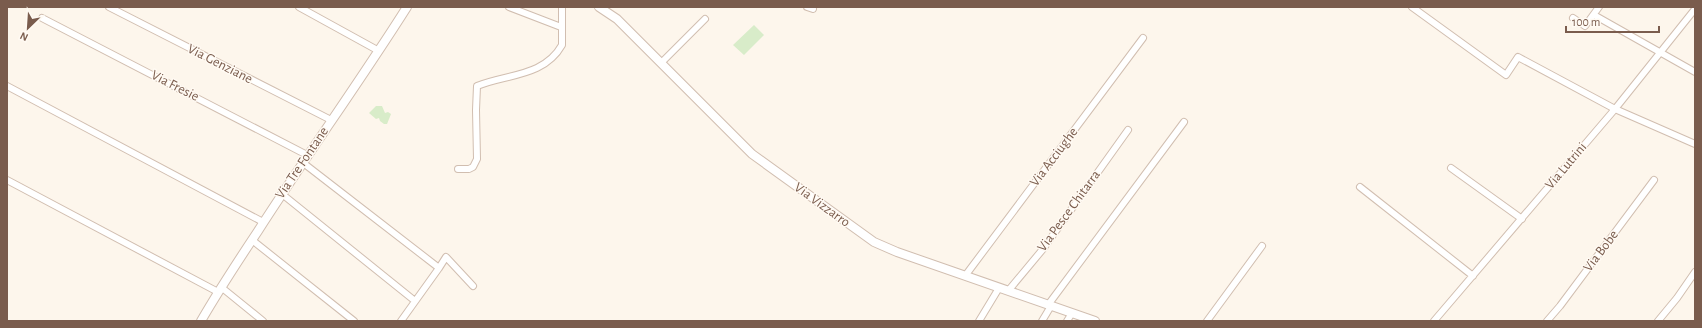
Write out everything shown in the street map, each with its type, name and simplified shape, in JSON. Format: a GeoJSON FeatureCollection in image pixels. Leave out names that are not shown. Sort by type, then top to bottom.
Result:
{"type":"FeatureCollection","features":[{"type":"Feature","properties":{"kind":"street","name":"Via Genziane"},"geometry":{"type":"LineString","coordinates":[[110,7],[331,120]]}},
{"type":"Feature","properties":{"kind":"street"},"geometry":{"type":"LineString","coordinates":[[299,7],[379,51]]}},
{"type":"Feature","properties":{"kind":"street","name":"Via Tre Fontane"},"geometry":{"type":"LineString","coordinates":[[202,321],[219,289],[302,162],[379,51],[406,7]]}},
{"type":"Feature","properties":{"kind":"street"},"geometry":{"type":"LineString","coordinates":[[509,7],[561,27]]}},
{"type":"Feature","properties":{"kind":"street"},"geometry":{"type":"LineString","coordinates":[[458,169],[469,169],[473,167],[477,159],[477,86],[528,72],[548,61],[562,45],[562,7]]}},
{"type":"Feature","properties":{"kind":"street","name":"Via Vizzarro"},"geometry":{"type":"LineString","coordinates":[[599,7],[617,19],[752,154],[874,242],[884,248],[1095,321]]}},
{"type":"Feature","properties":{"kind":"street"},"geometry":{"type":"LineString","coordinates":[[1412,7],[1506,75],[1518,57],[1615,109],[1695,144]]}},
{"type":"Feature","properties":{"kind":"street"},"geometry":{"type":"LineString","coordinates":[[1574,18],[1585,26],[1599,7]]}},
{"type":"Feature","properties":{"kind":"street","name":"Via Lutrini"},"geometry":{"type":"LineString","coordinates":[[1434,321],[1615,109],[1695,9]]}},
{"type":"Feature","properties":{"kind":"street"},"geometry":{"type":"LineString","coordinates":[[1594,15],[1695,72]]}},
{"type":"Feature","properties":{"kind":"street","name":"Via Fresie"},"geometry":{"type":"LineString","coordinates":[[42,18],[307,155]]}},
{"type":"Feature","properties":{"kind":"street"},"geometry":{"type":"LineString","coordinates":[[661,63],[705,19]]}},
{"type":"Feature","properties":{"kind":"street","name":"Via Acciughe"},"geometry":{"type":"LineString","coordinates":[[965,276],[1143,38]]}},
{"type":"Feature","properties":{"kind":"street"},"geometry":{"type":"LineString","coordinates":[[7,86],[263,222]]}},
{"type":"Feature","properties":{"kind":"street"},"geometry":{"type":"LineString","coordinates":[[1042,321],[1050,306],[1184,122]]}},
{"type":"Feature","properties":{"kind":"street","name":"Via Pesce Chitarra"},"geometry":{"type":"LineString","coordinates":[[1008,291],[1042,249],[1128,130]]}},
{"type":"Feature","properties":{"kind":"street"},"geometry":{"type":"LineString","coordinates":[[302,162],[439,268]]}},
{"type":"Feature","properties":{"kind":"street"},"geometry":{"type":"LineString","coordinates":[[1451,168],[1522,219]]}},
{"type":"Feature","properties":{"kind":"street"},"geometry":{"type":"LineString","coordinates":[[7,180],[219,289],[263,321]]}},
{"type":"Feature","properties":{"kind":"street","name":"Via Bobe"},"geometry":{"type":"LineString","coordinates":[[1547,321],[1560,306],[1654,180]]}},
{"type":"Feature","properties":{"kind":"street"},"geometry":{"type":"LineString","coordinates":[[1360,187],[1473,276]]}},
{"type":"Feature","properties":{"kind":"street"},"geometry":{"type":"LineString","coordinates":[[282,194],[415,301]]}},
{"type":"Feature","properties":{"kind":"street"},"geometry":{"type":"LineString","coordinates":[[252,240],[354,321]]}},
{"type":"Feature","properties":{"kind":"street"},"geometry":{"type":"LineString","coordinates":[[1207,321],[1262,246]]}},
{"type":"Feature","properties":{"kind":"street"},"geometry":{"type":"LineString","coordinates":[[401,321],[446,256],[473,286]]}},
{"type":"Feature","properties":{"kind":"street"},"geometry":{"type":"LineString","coordinates":[[1658,321],[1677,298],[1695,272]]}},
{"type":"Feature","properties":{"kind":"street"},"geometry":{"type":"LineString","coordinates":[[979,321],[999,288]]}},
{"type":"Feature","properties":{"kind":"street"},"geometry":{"type":"LineString","coordinates":[[1067,321],[1072,313]]}},
{"type":"Feature","properties":{"kind":"green space"},"geometry":{"type":"Polygon","coordinates":[[[754,25],[764,35],[744,55],[733,45],[754,25]]]}},
{"type":"Feature","properties":{"kind":"green space"},"geometry":{"type":"Polygon","coordinates":[[[376,106],[382,106],[385,113],[388,112],[391,114],[387,124],[384,124],[379,118],[376,119],[369,113],[376,106]]]}}]}
